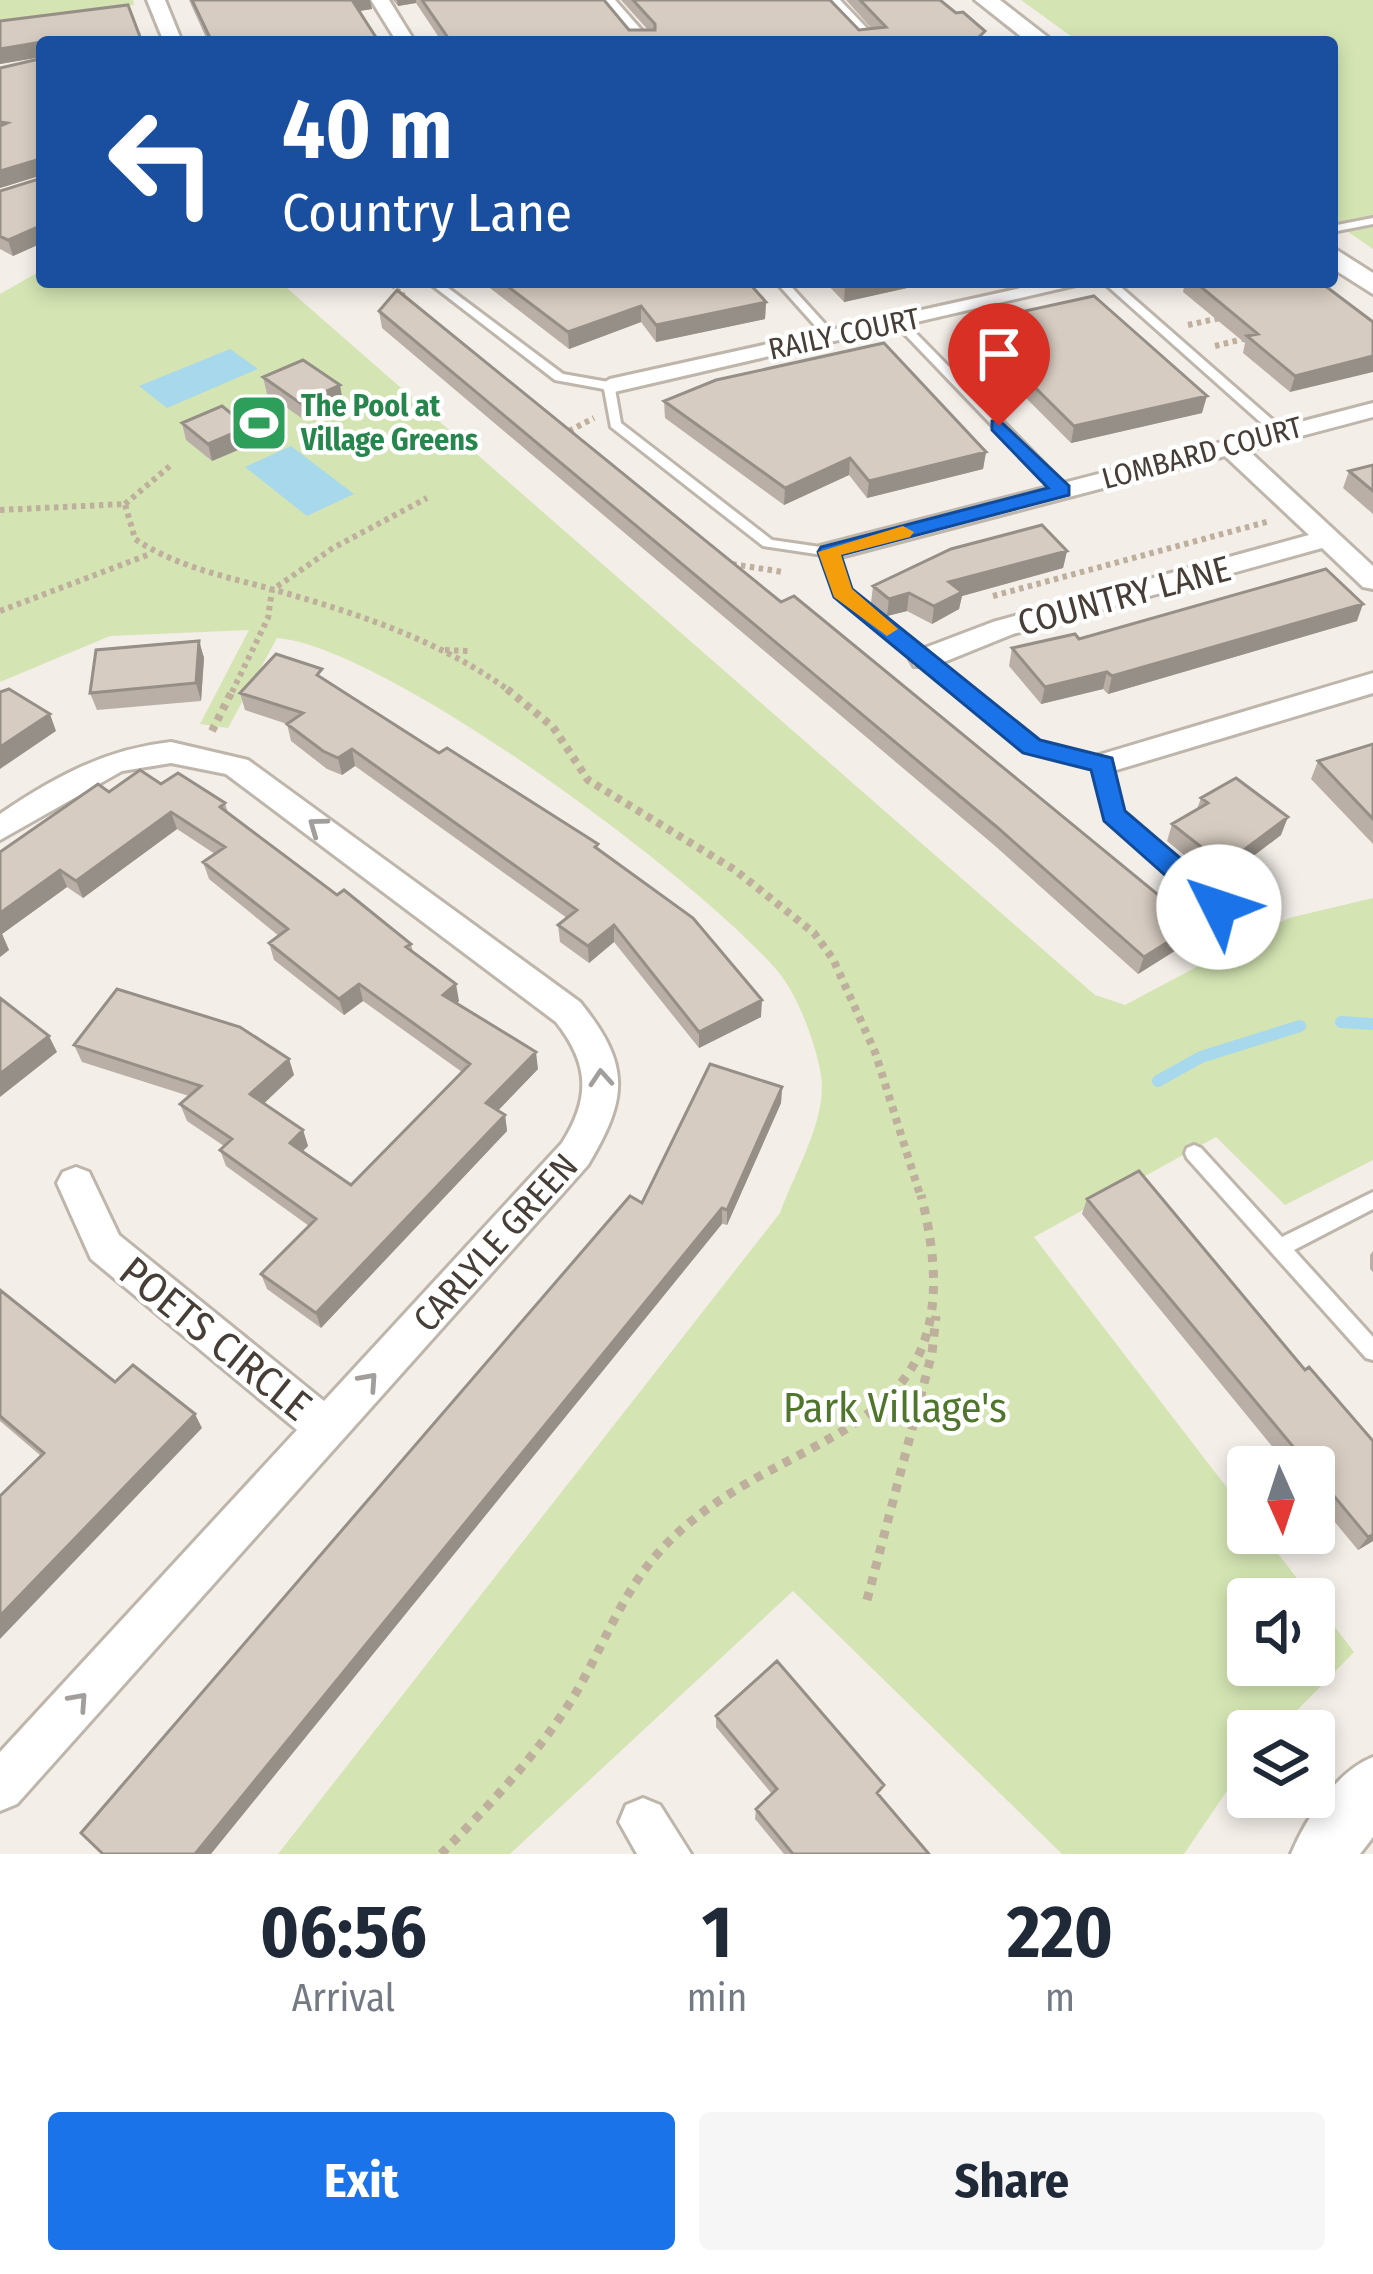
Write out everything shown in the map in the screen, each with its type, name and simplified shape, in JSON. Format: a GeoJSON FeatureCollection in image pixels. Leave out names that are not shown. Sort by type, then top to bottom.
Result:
{"type":"FeatureCollection","features":[{"type":"Feature","properties":{"kind":"street"},"geometry":{"type":"LineString","coordinates":[[156,0],[171,36]]}},
{"type":"Feature","properties":{"kind":"street"},"geometry":{"type":"LineString","coordinates":[[380,0],[402,36]]}},
{"type":"Feature","properties":{"kind":"street"},"geometry":{"type":"LineString","coordinates":[[606,0],[638,36]]}},
{"type":"Feature","properties":{"kind":"street"},"geometry":{"type":"LineString","coordinates":[[830,0],[865,36]]}},
{"type":"Feature","properties":{"kind":"street"},"geometry":{"type":"LineString","coordinates":[[986,0],[1035,36]]}},
{"type":"Feature","properties":{"kind":"street"},"geometry":{"type":"LineString","coordinates":[[1338,260],[1373,286]]}},
{"type":"Feature","properties":{"kind":"street","name":"RAILY COURT"},"geometry":{"type":"LineString","coordinates":[[610,386],[899,322],[1027,288]]}},
{"type":"Feature","properties":{"kind":"street","name":"LOMBARD COURT"},"geometry":{"type":"LineString","coordinates":[[829,552],[1373,410]]}},
{"type":"Feature","properties":{"kind":"street"},"geometry":{"type":"LineString","coordinates":[[1228,446],[1327,538],[1362,559],[1373,581]]}},
{"type":"Feature","properties":{"kind":"street","name":"COUNTRY LANE"},"geometry":{"type":"LineString","coordinates":[[924,659],[1003,628],[1327,538]]}},
{"type":"Feature","properties":{"kind":"street"},"geometry":{"type":"LineString","coordinates":[[1103,764],[1373,683]]}},
{"type":"Feature","properties":{"kind":"street","name":"CARLYLE GREEN"},"geometry":{"type":"LineString","coordinates":[[0,829],[83,772],[114,760],[181,752],[237,767],[550,998],[591,1038],[602,1062],[604,1094],[597,1122],[575,1154],[0,1787]]}},
{"type":"Feature","properties":{"kind":"street","name":"POETS CIRCLE"},"geometry":{"type":"LineString","coordinates":[[76,1183],[105,1247],[326,1428]]}},
{"type":"Feature","properties":{"kind":"street"},"geometry":{"type":"LineString","coordinates":[[1322,1854],[1373,1786]]}},
{"type":"Feature","properties":{"kind":"lane"},"geometry":{"type":"LineString","coordinates":[[1338,228],[1373,221]]}},
{"type":"Feature","properties":{"kind":"lane"},"geometry":{"type":"LineString","coordinates":[[441,288],[560,377],[610,386]]}},
{"type":"Feature","properties":{"kind":"lane"},"geometry":{"type":"LineString","coordinates":[[787,288],[832,337]]}},
{"type":"Feature","properties":{"kind":"lane"},"geometry":{"type":"LineString","coordinates":[[1115,288],[1280,433]]}},
{"type":"Feature","properties":{"kind":"lane"},"geometry":{"type":"LineString","coordinates":[[899,322],[1062,490]]}},
{"type":"Feature","properties":{"kind":"lane","name":"LOMBARD COURT"},"geometry":{"type":"LineString","coordinates":[[610,386],[615,424],[768,543],[829,552]]}},
{"type":"Feature","properties":{"kind":"lane"},"geometry":{"type":"LineString","coordinates":[[829,552],[842,592],[1032,747],[1103,764],[1113,814],[1219,907]]}},
{"type":"Feature","properties":{"kind":"lane"},"geometry":{"type":"LineString","coordinates":[[1194,1153],[1373,1352]]}},
{"type":"Feature","properties":{"kind":"lane"},"geometry":{"type":"LineString","coordinates":[[1280,1248],[1373,1200]]}},
{"type":"Feature","properties":{"kind":"path"},"geometry":{"type":"LineString","coordinates":[[395,288],[406,297]]}},
{"type":"Feature","properties":{"kind":"path"},"geometry":{"type":"LineString","coordinates":[[1199,323],[1222,317]]}},
{"type":"Feature","properties":{"kind":"path"},"geometry":{"type":"LineString","coordinates":[[1224,344],[1264,334]]}},
{"type":"Feature","properties":{"kind":"path"},"geometry":{"type":"LineString","coordinates":[[588,446],[569,431],[602,414]]}},
{"type":"Feature","properties":{"kind":"path"},"geometry":{"type":"LineString","coordinates":[[125,504],[171,465]]}},
{"type":"Feature","properties":{"kind":"path"},"geometry":{"type":"LineString","coordinates":[[212,731],[268,618],[272,590],[333,548],[428,498]]}},
{"type":"Feature","properties":{"kind":"path"},"geometry":{"type":"LineString","coordinates":[[993,596],[1270,521]]}},
{"type":"Feature","properties":{"kind":"path"},"geometry":{"type":"LineString","coordinates":[[714,550],[739,568],[782,572]]}},
{"type":"Feature","properties":{"kind":"path"},"geometry":{"type":"LineString","coordinates":[[0,611],[152,553]]}},
{"type":"Feature","properties":{"kind":"path"},"geometry":{"type":"LineString","coordinates":[[446,650],[468,651]]}},
{"type":"Feature","properties":{"kind":"path"},"geometry":{"type":"LineString","coordinates":[[867,1600],[932,1353],[937,1303]]}},
{"type":"Feature","properties":{"kind":"green space"},"geometry":{"type":"Polygon","coordinates":[[[0,0],[133,0],[134,5],[0,23],[0,0]]]}},
{"type":"Feature","properties":{"kind":"green space"},"geometry":{"type":"Polygon","coordinates":[[[1021,0],[1373,0],[1373,249],[1338,225],[1338,36],[1071,36],[1021,0]]]}},
{"type":"Feature","properties":{"kind":"green space","name":"Park Village's"},"geometry":{"type":"Polygon","coordinates":[[[36,273],[36,288],[287,288],[1095,995],[1125,1005],[1289,918],[1373,898],[1373,1160],[1285,1205],[1216,1137],[1034,1237],[1227,1488],[1227,1554],[1278,1554],[1297,1578],[1227,1578],[1227,1686],[1321,1686],[1297,1710],[1227,1710],[1227,1791],[1184,1854],[1062,1854],[793,1591],[510,1854],[278,1854],[780,1213],[815,1127],[821,1075],[794,996],[742,934],[543,776],[392,682],[327,651],[277,638],[228,728],[200,724],[249,630],[110,636],[0,682],[0,294],[36,273]]]}},
{"type":"Feature","properties":{"kind":"green space","name":"Park Village's"},"geometry":{"type":"Polygon","coordinates":[[[1335,1627],[1354,1652],[1335,1671],[1335,1627]]]}},
{"type":"Feature","properties":{"kind":"water"},"geometry":{"type":"Polygon","coordinates":[[[230,349],[258,369],[167,408],[139,386],[230,349]]]}},
{"type":"Feature","properties":{"kind":"water"},"geometry":{"type":"Polygon","coordinates":[[[291,446],[354,494],[307,516],[245,467],[291,446]]]}},
{"type":"Feature","properties":{"kind":"building"},"geometry":{"type":"Polygon","coordinates":[[[192,0],[352,0],[375,36],[209,36],[192,0]]]}},
{"type":"Feature","properties":{"kind":"building"},"geometry":{"type":"Polygon","coordinates":[[[422,0],[604,0],[629,30],[655,30],[633,0],[830,0],[859,30],[886,27],[860,0],[940,0],[985,31],[980,36],[447,36],[422,0]]]}},
{"type":"Feature","properties":{"kind":"building"},"geometry":{"type":"Polygon","coordinates":[[[128,5],[140,36],[36,36],[36,43],[0,49],[0,21],[128,5]]]}},
{"type":"Feature","properties":{"kind":"building"},"geometry":{"type":"Polygon","coordinates":[[[36,60],[36,160],[0,171],[0,126],[7,123],[0,122],[0,68],[36,60]]]}},
{"type":"Feature","properties":{"kind":"building"},"geometry":{"type":"Polygon","coordinates":[[[36,180],[36,228],[8,240],[0,236],[0,191],[36,180]]]}},
{"type":"Feature","properties":{"kind":"building"},"geometry":{"type":"Polygon","coordinates":[[[510,288],[753,288],[766,302],[656,325],[641,306],[568,332],[510,288]]]}},
{"type":"Feature","properties":{"kind":"building"},"geometry":{"type":"Polygon","coordinates":[[[1202,288],[1328,288],[1373,322],[1373,356],[1295,376],[1247,336],[1258,334],[1202,288]]]}},
{"type":"Feature","properties":{"kind":"building"},"geometry":{"type":"Polygon","coordinates":[[[397,290],[781,602],[794,596],[1195,925],[1144,957],[998,828],[379,311],[397,290]]]}},
{"type":"Feature","properties":{"kind":"building"},"geometry":{"type":"Polygon","coordinates":[[[1094,296],[1207,396],[1074,426],[970,323],[1094,296]]]}},
{"type":"Feature","properties":{"kind":"building"},"geometry":{"type":"Polygon","coordinates":[[[884,343],[986,452],[869,481],[850,458],[785,488],[664,401],[716,380],[884,343]]]}},
{"type":"Feature","properties":{"kind":"building"},"geometry":{"type":"Polygon","coordinates":[[[303,360],[340,385],[300,403],[263,377],[303,360]]]}},
{"type":"Feature","properties":{"kind":"building"},"geometry":{"type":"Polygon","coordinates":[[[222,406],[248,427],[208,444],[182,423],[222,406]]]}},
{"type":"Feature","properties":{"kind":"building"},"geometry":{"type":"Polygon","coordinates":[[[1373,465],[1373,491],[1349,471],[1373,465]]]}},
{"type":"Feature","properties":{"kind":"building"},"geometry":{"type":"Polygon","coordinates":[[[1042,525],[1067,551],[949,582],[962,592],[934,606],[909,593],[889,599],[873,586],[951,549],[1042,525]]]}},
{"type":"Feature","properties":{"kind":"building"},"geometry":{"type":"Polygon","coordinates":[[[1326,569],[1363,604],[1112,676],[1107,672],[1045,687],[1012,648],[1075,634],[1079,639],[1326,569]]]}},
{"type":"Feature","properties":{"kind":"building"},"geometry":{"type":"Polygon","coordinates":[[[199,641],[196,683],[90,693],[96,650],[199,641]]]}},
{"type":"Feature","properties":{"kind":"building"},"geometry":{"type":"Polygon","coordinates":[[[276,654],[322,669],[317,675],[439,753],[447,748],[598,844],[595,847],[693,918],[762,1000],[699,1032],[614,925],[588,946],[558,925],[577,910],[352,749],[338,758],[287,724],[303,713],[240,693],[276,654]]]}},
{"type":"Feature","properties":{"kind":"building"},"geometry":{"type":"Polygon","coordinates":[[[9,689],[50,714],[0,747],[0,692],[9,689]]]}},
{"type":"Feature","properties":{"kind":"building"},"geometry":{"type":"Polygon","coordinates":[[[1373,744],[1373,819],[1318,761],[1373,744]]]}},
{"type":"Feature","properties":{"kind":"building"},"geometry":{"type":"Polygon","coordinates":[[[140,770],[161,784],[178,773],[225,803],[220,807],[337,895],[344,890],[411,944],[406,947],[456,984],[443,995],[536,1052],[486,1103],[505,1115],[316,1313],[261,1274],[316,1219],[220,1150],[232,1139],[180,1104],[201,1086],[74,1045],[117,989],[240,1027],[289,1059],[250,1094],[303,1130],[290,1143],[351,1185],[470,1064],[359,984],[339,999],[269,943],[288,929],[203,862],[225,847],[171,812],[76,881],[60,870],[0,913],[0,852],[98,784],[109,792],[140,770]]]}},
{"type":"Feature","properties":{"kind":"building"},"geometry":{"type":"Polygon","coordinates":[[[1236,778],[1288,817],[1224,865],[1172,824],[1208,803],[1201,798],[1236,778]]]}},
{"type":"Feature","properties":{"kind":"building"},"geometry":{"type":"Polygon","coordinates":[[[0,998],[49,1036],[0,1074],[0,998]]]}},
{"type":"Feature","properties":{"kind":"building"},"geometry":{"type":"Polygon","coordinates":[[[710,1064],[782,1087],[727,1210],[722,1208],[195,1854],[103,1854],[81,1833],[630,1196],[642,1203],[710,1064]]]}},
{"type":"Feature","properties":{"kind":"building"},"geometry":{"type":"Polygon","coordinates":[[[1139,1171],[1305,1370],[1309,1367],[1373,1441],[1373,1535],[1368,1537],[1335,1497],[1335,1446],[1293,1446],[1087,1199],[1139,1171]]]}},
{"type":"Feature","properties":{"kind":"building"},"geometry":{"type":"Polygon","coordinates":[[[0,1290],[115,1382],[133,1365],[195,1414],[0,1616],[0,1496],[44,1453],[0,1416],[0,1290]]]}},
{"type":"Feature","properties":{"kind":"building"},"geometry":{"type":"Polygon","coordinates":[[[777,1661],[884,1785],[877,1793],[929,1854],[793,1854],[756,1809],[777,1789],[716,1716],[777,1661]]]}},
{"type":"Feature","properties":{"kind":"waterway"},"geometry":{"type":"LineString","coordinates":[[1341,1022],[1373,1024]]}},
{"type":"Feature","properties":{"kind":"waterway"},"geometry":{"type":"LineString","coordinates":[[1158,1081],[1201,1057],[1300,1026]]}},
{"type":"Feature","properties":{"kind":"slow traffic"},"geometry":{"type":"LineString","coordinates":[[887,629],[842,592],[829,552],[903,532]]}},
{"type":"Feature","properties":{"kind":"place","name":"The Pool at Village Greens"},"geometry":{"type":"Point","coordinates":[259,423]}},
{"type":"Feature","properties":{"kind":"route"},"geometry":{"type":"LineString","coordinates":[[999,426],[1062,490],[829,552],[842,592],[1032,747],[1103,764],[1113,814],[1219,907]]}}]}
